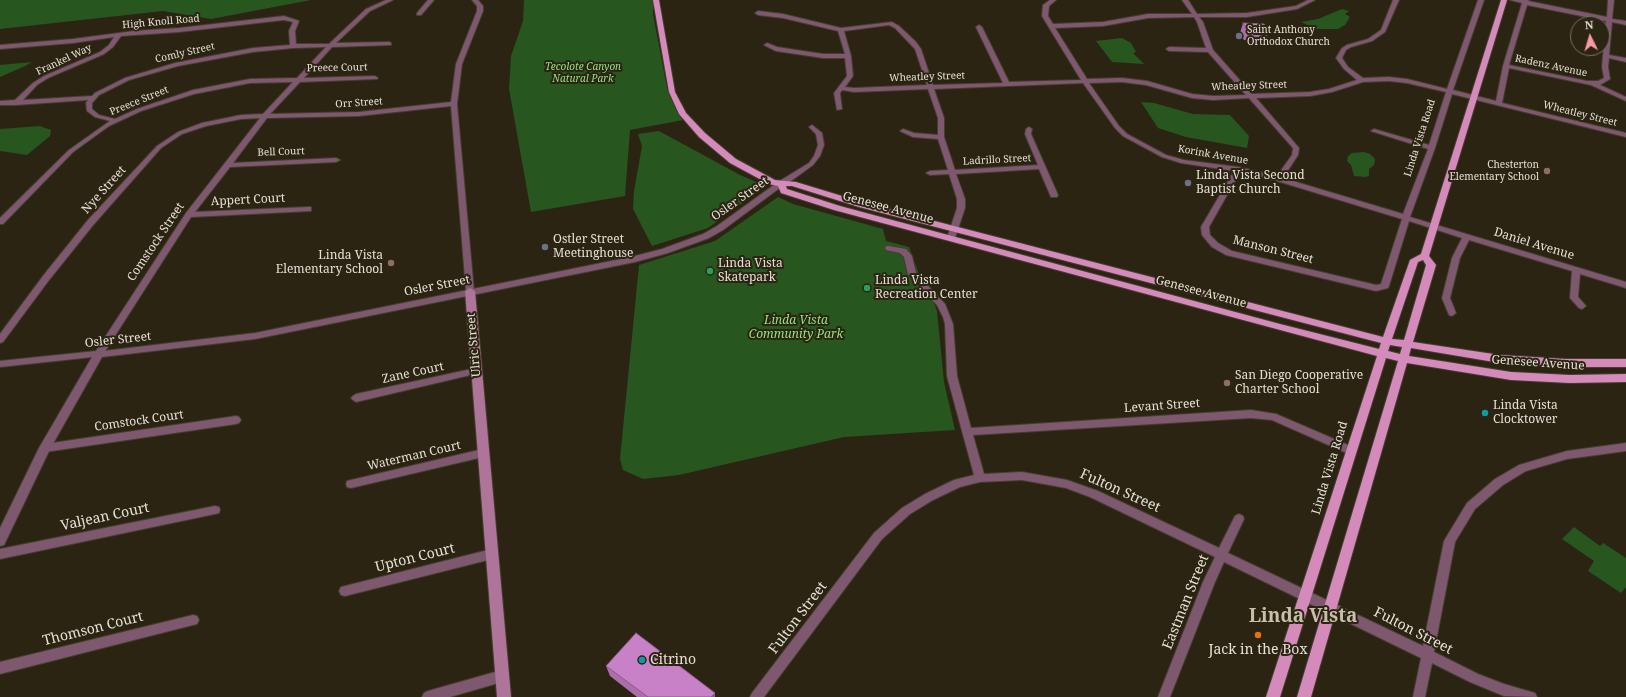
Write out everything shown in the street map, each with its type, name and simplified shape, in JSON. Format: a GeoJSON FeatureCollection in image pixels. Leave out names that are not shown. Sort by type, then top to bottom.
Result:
{"type":"FeatureCollection","features":[{"type":"Feature","properties":{"kind":"main road","name":"Genesee Avenue"},"geometry":{"type":"LineString","coordinates":[[656,0],[672,92],[683,114],[702,135],[733,161],[758,175],[781,184],[784,191],[800,197],[1408,345],[1500,360],[1565,363],[1626,363]]}},
{"type":"Feature","properties":{"kind":"main road"},"geometry":{"type":"LineString","coordinates":[[1304,697],[1431,265],[1425,256],[1504,0]]}},
{"type":"Feature","properties":{"kind":"main road","name":"Genesee Avenue"},"geometry":{"type":"LineString","coordinates":[[952,233],[1404,359],[1511,376],[1570,379],[1626,378]]}},
{"type":"Feature","properties":{"kind":"main road","name":"Linda Vista Road"},"geometry":{"type":"LineString","coordinates":[[1273,697],[1386,340],[1414,260],[1425,256]]}},
{"type":"Feature","properties":{"kind":"main road","name":"Ulric Street"},"geometry":{"type":"LineString","coordinates":[[470,291],[504,697]]}},
{"type":"Feature","properties":{"kind":"street","name":"Comstock Street"},"geometry":{"type":"LineString","coordinates":[[0,541],[45,448],[99,354],[188,215],[226,164],[265,116],[330,46],[368,10],[390,0]]}},
{"type":"Feature","properties":{"kind":"street"},"geometry":{"type":"LineString","coordinates":[[420,14],[431,0]]}},
{"type":"Feature","properties":{"kind":"street","name":"Ulric Street"},"geometry":{"type":"LineString","coordinates":[[470,291],[454,104],[459,64],[480,12],[480,6],[475,0]]}},
{"type":"Feature","properties":{"kind":"street","name":"Korink Avenue"},"geometry":{"type":"LineString","coordinates":[[1052,0],[1046,5],[1044,12],[1085,81],[1117,127],[1125,135],[1173,159],[1238,169],[1279,179],[1434,226]]}},
{"type":"Feature","properties":{"kind":"street"},"geometry":{"type":"LineString","coordinates":[[1185,0],[1196,16],[1210,50],[1296,148],[1295,155],[1279,179]]}},
{"type":"Feature","properties":{"kind":"street"},"geometry":{"type":"LineString","coordinates":[[1052,26],[1103,24],[1148,16],[1247,15],[1297,7],[1312,0]]}},
{"type":"Feature","properties":{"kind":"street"},"geometry":{"type":"LineString","coordinates":[[1362,80],[1346,68],[1339,58],[1344,49],[1370,40],[1383,31],[1395,1],[1387,0]]}},
{"type":"Feature","properties":{"kind":"street","name":"Linda Vista Road"},"geometry":{"type":"LineString","coordinates":[[1387,284],[1406,217],[1432,148],[1449,92],[1481,0]]}},
{"type":"Feature","properties":{"kind":"street"},"geometry":{"type":"LineString","coordinates":[[1513,0],[1525,1],[1595,16]]}},
{"type":"Feature","properties":{"kind":"street","name":"Radenz Avenue"},"geometry":{"type":"LineString","coordinates":[[1609,16],[1610,0]]}},
{"type":"Feature","properties":{"kind":"street"},"geometry":{"type":"LineString","coordinates":[[1499,104],[1506,66],[1525,1]]}},
{"type":"Feature","properties":{"kind":"street"},"geometry":{"type":"LineString","coordinates":[[758,14],[783,16],[841,30],[890,23],[897,27],[918,49],[942,118],[941,137],[962,199],[961,208],[952,233]]}},
{"type":"Feature","properties":{"kind":"street","name":"High Knoll Road"},"geometry":{"type":"LineString","coordinates":[[0,47],[293,19],[296,23],[292,31],[293,46]]}},
{"type":"Feature","properties":{"kind":"street"},"geometry":{"type":"LineString","coordinates":[[1610,19],[1626,23]]}},
{"type":"Feature","properties":{"kind":"street"},"geometry":{"type":"LineString","coordinates":[[979,28],[1007,84]]}},
{"type":"Feature","properties":{"kind":"street"},"geometry":{"type":"LineString","coordinates":[[839,109],[837,92],[850,76],[848,56],[841,30]]}},
{"type":"Feature","properties":{"kind":"street","name":"Frankel Way"},"geometry":{"type":"LineString","coordinates":[[16,103],[34,84],[46,76],[102,53],[111,46],[119,35]]}},
{"type":"Feature","properties":{"kind":"street","name":"Comly Street"},"geometry":{"type":"LineString","coordinates":[[92,98],[105,88],[127,79],[177,64],[231,53],[293,46],[389,44]]}},
{"type":"Feature","properties":{"kind":"street"},"geometry":{"type":"LineString","coordinates":[[767,45],[776,50],[823,56],[848,56]]}},
{"type":"Feature","properties":{"kind":"street"},"geometry":{"type":"LineString","coordinates":[[1169,49],[1210,50]]}},
{"type":"Feature","properties":{"kind":"street"},"geometry":{"type":"LineString","coordinates":[[1606,56],[1626,60]]}},
{"type":"Feature","properties":{"kind":"street","name":"Radenz Avenue"},"geometry":{"type":"LineString","coordinates":[[1506,66],[1575,81],[1600,83],[1607,80],[1605,67],[1606,56]]}},
{"type":"Feature","properties":{"kind":"street","name":"Preece Court"},"geometry":{"type":"LineString","coordinates":[[299,79],[375,78]]}},
{"type":"Feature","properties":{"kind":"street","name":"Preece Street"},"geometry":{"type":"LineString","coordinates":[[0,222],[71,151],[116,121],[139,110],[174,97],[211,88],[250,82],[299,79]]}},
{"type":"Feature","properties":{"kind":"street","name":"Wheatley Street"},"geometry":{"type":"LineString","coordinates":[[841,88],[854,90],[1085,81],[1131,81],[1147,83],[1192,96],[1213,98],[1330,91],[1362,80],[1389,79],[1407,81],[1626,135]]}},
{"type":"Feature","properties":{"kind":"street"},"geometry":{"type":"LineString","coordinates":[[1592,83],[1626,99]]}},
{"type":"Feature","properties":{"kind":"street"},"geometry":{"type":"LineString","coordinates":[[0,103],[92,98]]}},
{"type":"Feature","properties":{"kind":"street"},"geometry":{"type":"LineString","coordinates":[[92,98],[89,103],[89,110],[97,116],[116,121]]}},
{"type":"Feature","properties":{"kind":"street","name":"Orr Street"},"geometry":{"type":"LineString","coordinates":[[265,116],[359,114],[454,104]]}},
{"type":"Feature","properties":{"kind":"street","name":"Nye Street"},"geometry":{"type":"LineString","coordinates":[[0,340],[46,278],[91,222],[159,147],[180,133],[204,124],[241,117],[265,116]]}},
{"type":"Feature","properties":{"kind":"street","name":"Osler Street"},"geometry":{"type":"LineString","coordinates":[[0,364],[255,336],[470,291],[632,260],[665,251],[689,243],[720,228],[810,164],[817,156],[821,145],[819,133],[812,127]]}},
{"type":"Feature","properties":{"kind":"street"},"geometry":{"type":"LineString","coordinates":[[1029,129],[1028,134],[1054,195]]}},
{"type":"Feature","properties":{"kind":"street"},"geometry":{"type":"LineString","coordinates":[[903,131],[913,135],[941,137]]}},
{"type":"Feature","properties":{"kind":"street"},"geometry":{"type":"LineString","coordinates":[[1374,131],[1432,148]]}},
{"type":"Feature","properties":{"kind":"street","name":"Bell Court"},"geometry":{"type":"LineString","coordinates":[[226,164],[336,160]]}},
{"type":"Feature","properties":{"kind":"street","name":"Ladrillo Street"},"geometry":{"type":"LineString","coordinates":[[930,173],[1043,167]]}},
{"type":"Feature","properties":{"kind":"street","name":"Manson Street"},"geometry":{"type":"LineString","coordinates":[[1238,169],[1205,227],[1206,235],[1215,245],[1229,253],[1376,288],[1387,284]]}},
{"type":"Feature","properties":{"kind":"street","name":"Appert Court"},"geometry":{"type":"LineString","coordinates":[[188,215],[308,208]]}},
{"type":"Feature","properties":{"kind":"street","name":"Daniel Avenue"},"geometry":{"type":"LineString","coordinates":[[1434,226],[1626,284]]}},
{"type":"Feature","properties":{"kind":"street"},"geometry":{"type":"LineString","coordinates":[[1452,313],[1446,298],[1456,258],[1467,236]]}},
{"type":"Feature","properties":{"kind":"street"},"geometry":{"type":"LineString","coordinates":[[890,248],[903,251],[908,256],[912,274],[941,304],[949,324],[952,376],[980,478]]}},
{"type":"Feature","properties":{"kind":"street"},"geometry":{"type":"LineString","coordinates":[[1576,270],[1574,298],[1582,306]]}},
{"type":"Feature","properties":{"kind":"street","name":"Zane Court"},"geometry":{"type":"LineString","coordinates":[[356,398],[476,371]]}},
{"type":"Feature","properties":{"kind":"street","name":"Levant Street"},"geometry":{"type":"LineString","coordinates":[[967,432],[1251,414],[1273,417],[1351,451]]}},
{"type":"Feature","properties":{"kind":"street","name":"Comstock Court"},"geometry":{"type":"LineString","coordinates":[[45,448],[236,420]]}},
{"type":"Feature","properties":{"kind":"street"},"geometry":{"type":"LineString","coordinates":[[1419,697],[1450,541],[1471,506],[1499,482],[1523,468],[1567,455],[1626,447]]}},
{"type":"Feature","properties":{"kind":"street","name":"Waterman Court"},"geometry":{"type":"LineString","coordinates":[[351,484],[484,453]]}},
{"type":"Feature","properties":{"kind":"street","name":"Fulton Street"},"geometry":{"type":"LineString","coordinates":[[756,697],[878,536],[906,511],[929,497],[958,483],[980,478],[1022,476],[1067,484],[1094,494],[1331,607],[1474,678],[1504,690],[1531,697]]}},
{"type":"Feature","properties":{"kind":"street","name":"Valjean Court"},"geometry":{"type":"LineString","coordinates":[[0,554],[215,510]]}},
{"type":"Feature","properties":{"kind":"street","name":"Eastman Street"},"geometry":{"type":"LineString","coordinates":[[1164,697],[1209,582],[1239,519]]}},
{"type":"Feature","properties":{"kind":"street","name":"Upton Court"},"geometry":{"type":"LineString","coordinates":[[346,591],[492,554]]}},
{"type":"Feature","properties":{"kind":"street","name":"Thomson Court"},"geometry":{"type":"LineString","coordinates":[[0,668],[193,620]]}},
{"type":"Feature","properties":{"kind":"street"},"geometry":{"type":"LineString","coordinates":[[428,697],[502,676]]}},
{"type":"Feature","properties":{"kind":"green space"},"geometry":{"type":"Polygon","coordinates":[[[0,0],[311,0],[211,19],[163,11],[0,29],[0,0]]]}},
{"type":"Feature","properties":{"kind":"green space","name":"Tecolote Canyon Natural Park"},"geometry":{"type":"Polygon","coordinates":[[[524,0],[653,0],[653,14],[667,88],[678,114],[683,120],[630,130],[625,196],[531,212],[509,89],[511,56],[523,21],[524,0]]]}},
{"type":"Feature","properties":{"kind":"green space"},"geometry":{"type":"Polygon","coordinates":[[[1342,9],[1349,11],[1345,14],[1350,17],[1345,25],[1338,29],[1316,29],[1301,22],[1318,19],[1342,9]]]}},
{"type":"Feature","properties":{"kind":"green space"},"geometry":{"type":"Polygon","coordinates":[[[1122,38],[1131,43],[1136,52],[1133,53],[1144,64],[1112,62],[1096,41],[1122,38]]]}},
{"type":"Feature","properties":{"kind":"green space"},"geometry":{"type":"Polygon","coordinates":[[[32,62],[25,66],[0,77],[0,65],[32,62]]]}},
{"type":"Feature","properties":{"kind":"green space"},"geometry":{"type":"Polygon","coordinates":[[[1141,102],[1154,103],[1193,114],[1230,115],[1249,136],[1247,148],[1186,137],[1158,128],[1141,102]]]}},
{"type":"Feature","properties":{"kind":"green space"},"geometry":{"type":"Polygon","coordinates":[[[40,126],[51,130],[50,136],[27,155],[0,151],[0,129],[40,126]]]}},
{"type":"Feature","properties":{"kind":"green space"},"geometry":{"type":"Polygon","coordinates":[[[659,131],[740,175],[761,184],[741,204],[708,228],[652,246],[633,209],[634,191],[642,146],[638,134],[659,131]]]}},
{"type":"Feature","properties":{"kind":"green space"},"geometry":{"type":"Polygon","coordinates":[[[1364,152],[1370,154],[1375,159],[1374,165],[1369,169],[1369,176],[1354,176],[1351,165],[1347,161],[1348,156],[1352,153],[1364,152]]]}},
{"type":"Feature","properties":{"kind":"green space","name":"Linda Vista Community Park"},"geometry":{"type":"Polygon","coordinates":[[[778,197],[793,204],[883,229],[886,241],[909,247],[920,277],[919,286],[933,300],[937,311],[944,382],[955,430],[844,437],[679,475],[643,479],[623,470],[620,459],[639,265],[715,241],[778,197]]]}},
{"type":"Feature","properties":{"kind":"green space"},"geometry":{"type":"Polygon","coordinates":[[[1574,527],[1600,546],[1603,543],[1626,558],[1626,587],[1621,593],[1588,571],[1594,561],[1562,539],[1574,527]]]}},
{"type":"Feature","properties":{"kind":"building"},"geometry":{"type":"Polygon","coordinates":[[[1243,23],[1264,24],[1268,31],[1248,30],[1243,23]]]}},
{"type":"Feature","properties":{"kind":"building","name":"Citrino"},"geometry":{"type":"Polygon","coordinates":[[[636,633],[715,693],[711,697],[648,697],[606,666],[636,633]]]}},
{"type":"Feature","properties":{"kind":"place","name":"Saint Anthony Orthodox Church"},"geometry":{"type":"Point","coordinates":[1239,36]}},
{"type":"Feature","properties":{"kind":"place","name":"Chesterton Elementary School"},"geometry":{"type":"Point","coordinates":[1547,171]}},
{"type":"Feature","properties":{"kind":"place","name":"Linda Vista Second Baptist Church"},"geometry":{"type":"Point","coordinates":[1188,183]}},
{"type":"Feature","properties":{"kind":"place","name":"Ostler Street Meetinghouse"},"geometry":{"type":"Point","coordinates":[545,247]}},
{"type":"Feature","properties":{"kind":"place","name":"Linda Vista Elementary School"},"geometry":{"type":"Point","coordinates":[391,263]}},
{"type":"Feature","properties":{"kind":"place","name":"Linda Vista Skatepark"},"geometry":{"type":"Point","coordinates":[710,271]}},
{"type":"Feature","properties":{"kind":"place","name":"Linda Vista Recreation Center"},"geometry":{"type":"Point","coordinates":[867,288]}},
{"type":"Feature","properties":{"kind":"place","name":"San Diego Cooperative Charter School"},"geometry":{"type":"Point","coordinates":[1227,383]}},
{"type":"Feature","properties":{"kind":"place","name":"Linda Vista Clocktower"},"geometry":{"type":"Point","coordinates":[1485,413]}},
{"type":"Feature","properties":{"kind":"place","name":"Jack in the Box"},"geometry":{"type":"Point","coordinates":[1258,635]}},
{"type":"Feature","properties":{"kind":"place","name":"Citrino"},"geometry":{"type":"Point","coordinates":[642,660]}},
{"type":"Feature","properties":{"kind":"district","name":"Linda Vista"},"geometry":{"type":"Point","coordinates":[1303,617]}}]}
